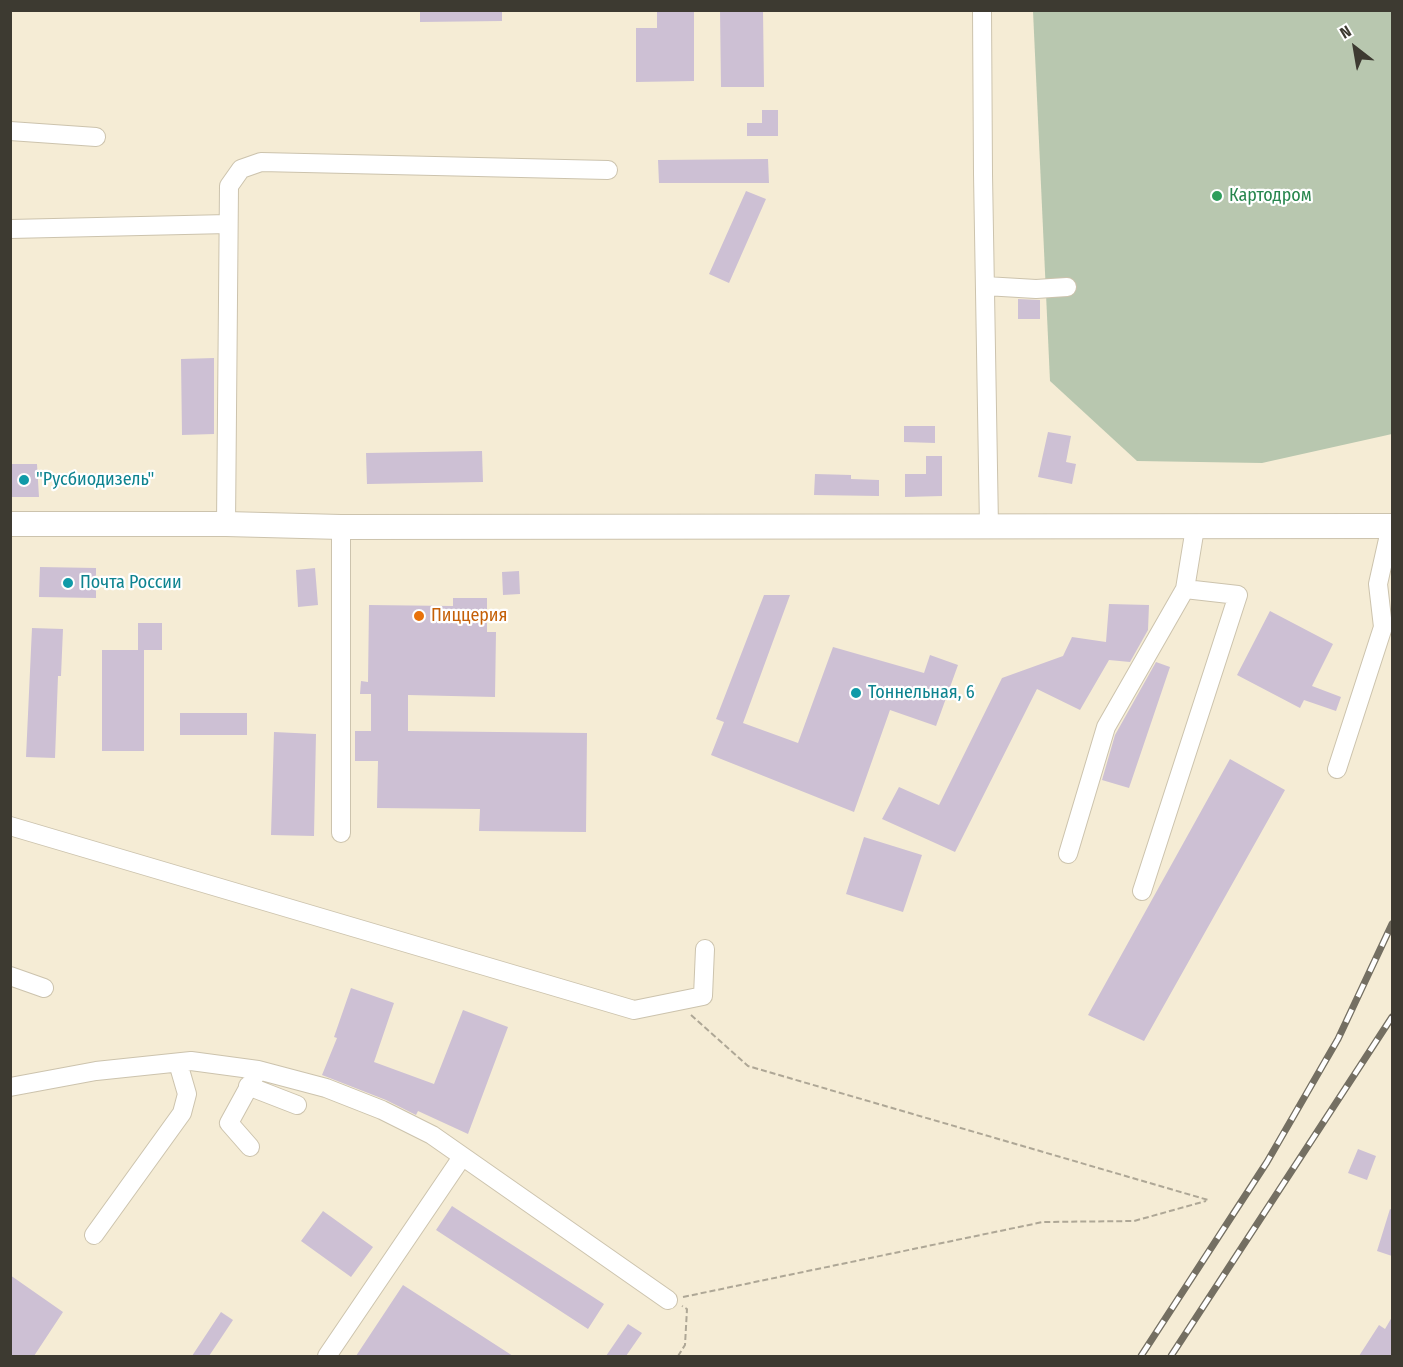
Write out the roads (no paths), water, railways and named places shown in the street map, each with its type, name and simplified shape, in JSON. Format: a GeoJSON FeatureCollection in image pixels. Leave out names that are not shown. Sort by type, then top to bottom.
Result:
{"type":"FeatureCollection","features":[{"type":"Feature","properties":{"kind":"main road"},"geometry":{"type":"LineString","coordinates":[[10,524],[226,524],[341,528],[1392,526]]}},
{"type":"Feature","properties":{"kind":"street"},"geometry":{"type":"LineString","coordinates":[[982,10],[989,527]]}},
{"type":"Feature","properties":{"kind":"street"},"geometry":{"type":"LineString","coordinates":[[10,131],[96,137]]}},
{"type":"Feature","properties":{"kind":"street"},"geometry":{"type":"LineString","coordinates":[[226,524],[229,186],[241,169],[261,162],[608,170]]}},
{"type":"Feature","properties":{"kind":"street"},"geometry":{"type":"LineString","coordinates":[[10,229],[228,224]]}},
{"type":"Feature","properties":{"kind":"street"},"geometry":{"type":"LineString","coordinates":[[985,286],[1036,289],[1067,287]]}},
{"type":"Feature","properties":{"kind":"street"},"geometry":{"type":"LineString","coordinates":[[1337,769],[1383,627],[1378,584],[1392,526]]}},
{"type":"Feature","properties":{"kind":"street"},"geometry":{"type":"LineString","coordinates":[[341,528],[341,833]]}},
{"type":"Feature","properties":{"kind":"street"},"geometry":{"type":"LineString","coordinates":[[1068,854],[1106,727],[1185,589],[1195,528]]}},
{"type":"Feature","properties":{"kind":"street"},"geometry":{"type":"LineString","coordinates":[[1142,891],[1238,595],[1185,589]]}},
{"type":"Feature","properties":{"kind":"street"},"geometry":{"type":"LineString","coordinates":[[10,826],[634,1010],[703,996],[705,949]]}},
{"type":"Feature","properties":{"kind":"street"},"geometry":{"type":"LineString","coordinates":[[10,976],[44,988]]}},
{"type":"Feature","properties":{"kind":"street"},"geometry":{"type":"LineString","coordinates":[[10,1087],[96,1071],[190,1061],[258,1070],[326,1088],[382,1110],[432,1135],[668,1300]]}},
{"type":"Feature","properties":{"kind":"street"},"geometry":{"type":"LineString","coordinates":[[94,1235],[182,1113],[187,1095],[178,1063]]}},
{"type":"Feature","properties":{"kind":"street"},"geometry":{"type":"LineString","coordinates":[[250,1147],[229,1123],[258,1070]]}},
{"type":"Feature","properties":{"kind":"street"},"geometry":{"type":"LineString","coordinates":[[248,1086],[297,1105]]}},
{"type":"Feature","properties":{"kind":"street"},"geometry":{"type":"LineString","coordinates":[[327,1356],[462,1158]]}},
{"type":"Feature","properties":{"kind":"railway"},"geometry":{"type":"LineString","coordinates":[[1141,1356],[1267,1162],[1338,1039],[1392,924]]}},
{"type":"Feature","properties":{"kind":"railway"},"geometry":{"type":"LineString","coordinates":[[1171,1356],[1392,1017]]}},
{"type":"Feature","properties":{"kind":"place","name":"Картодром"},"geometry":{"type":"Point","coordinates":[1217,196]}},
{"type":"Feature","properties":{"kind":"place","name":"\"Русбиодизель\""},"geometry":{"type":"Point","coordinates":[24,480]}},
{"type":"Feature","properties":{"kind":"place","name":"Почта России"},"geometry":{"type":"Point","coordinates":[68,583]}},
{"type":"Feature","properties":{"kind":"place","name":"Пиццерия"},"geometry":{"type":"Point","coordinates":[419,616]}},
{"type":"Feature","properties":{"kind":"place","name":"Тоннельная, 6"},"geometry":{"type":"Point","coordinates":[856,693]}}]}
